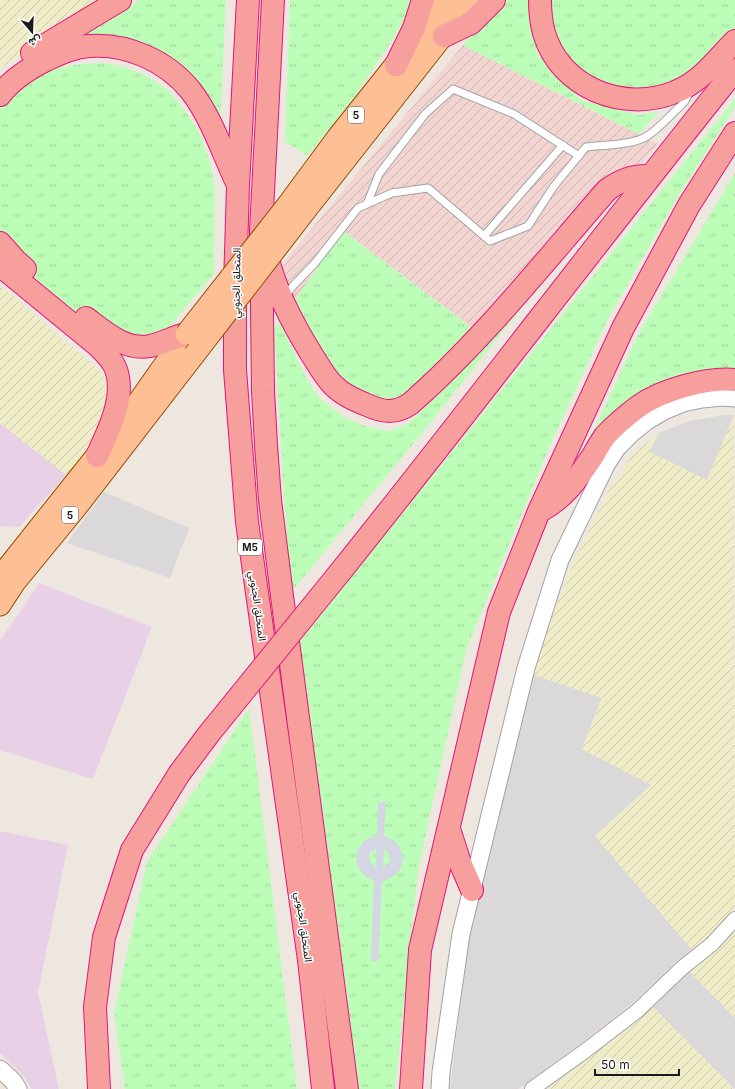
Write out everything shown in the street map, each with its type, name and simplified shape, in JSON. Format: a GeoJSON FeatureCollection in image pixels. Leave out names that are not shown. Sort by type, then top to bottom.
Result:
{"type":"FeatureCollection","features":[{"type":"Feature","properties":{"kind":"highway"},"geometry":{"type":"LineString","coordinates":[[0,80],[120,0]]}},
{"type":"Feature","properties":{"kind":"highway","name":"المتحلق الجنوبي"},"geometry":{"type":"LineString","coordinates":[[248,0],[238,186],[235,370],[246,522],[309,960],[323,1089]]}},
{"type":"Feature","properties":{"kind":"highway"},"geometry":{"type":"LineString","coordinates":[[396,65],[414,28],[423,0]]}},
{"type":"Feature","properties":{"kind":"highway"},"geometry":{"type":"LineString","coordinates":[[427,0],[436,30],[471,23],[494,0]]}},
{"type":"Feature","properties":{"kind":"highway"},"geometry":{"type":"LineString","coordinates":[[540,0],[540,17],[544,35],[562,66],[575,79],[590,89],[606,96],[642,100],[660,97],[675,92],[690,85],[703,75],[735,41]]}},
{"type":"Feature","properties":{"kind":"highway","name":"المتحلق الجنوبي"},"geometry":{"type":"LineString","coordinates":[[274,4],[261,230],[263,391],[270,500],[347,1089]]}},
{"type":"Feature","properties":{"kind":"highway"},"geometry":{"type":"LineString","coordinates":[[0,95],[16,78],[26,63],[63,52],[88,46],[112,47],[147,57],[163,66],[190,90],[201,106],[238,186]]}},
{"type":"Feature","properties":{"kind":"highway"},"geometry":{"type":"LineString","coordinates":[[99,1089],[95,1007],[104,936],[132,850],[180,774],[208,735],[424,468],[650,176],[735,70]]}},
{"type":"Feature","properties":{"kind":"highway"},"geometry":{"type":"LineString","coordinates":[[411,1089],[420,950],[499,612],[539,511],[623,328],[690,204],[735,133]]}},
{"type":"Feature","properties":{"kind":"highway"},"geometry":{"type":"LineString","coordinates":[[261,230],[272,276],[282,301],[302,340],[326,377],[333,385],[350,398],[386,412],[404,408],[415,400],[468,348],[607,190],[627,178],[635,176],[650,176]]}},
{"type":"Feature","properties":{"kind":"highway"},"geometry":{"type":"LineString","coordinates":[[0,243],[16,262],[119,342],[139,347],[149,346],[186,334]]}},
{"type":"Feature","properties":{"kind":"highway"},"geometry":{"type":"LineString","coordinates":[[0,263],[7,271],[97,345],[110,358],[119,382],[119,390],[111,424],[97,456]]}},
{"type":"Feature","properties":{"kind":"highway"},"geometry":{"type":"LineString","coordinates":[[539,511],[549,506],[567,492],[605,437],[640,405],[656,397],[691,385],[727,379],[735,380]]}},
{"type":"Feature","properties":{"kind":"highway"},"geometry":{"type":"LineString","coordinates":[[448,829],[472,890]]}},
{"type":"Feature","properties":{"kind":"main road","name":"5"},"geometry":{"type":"LineString","coordinates":[[8,569],[75,509],[135,419],[186,334],[294,211],[436,30],[447,0]]}},
{"type":"Feature","properties":{"kind":"main road","name":"5"},"geometry":{"type":"LineString","coordinates":[[0,605],[8,569],[97,456],[135,419],[194,355],[294,211],[337,138],[396,65],[471,0]]}},
{"type":"Feature","properties":{"kind":"street"},"geometry":{"type":"LineString","coordinates":[[440,1089],[441,1072],[461,934],[526,668],[560,560],[606,465],[617,448],[631,434],[647,421],[664,411],[683,404],[702,399],[722,397],[735,398]]}},
{"type":"Feature","properties":{"kind":"street"},"geometry":{"type":"LineString","coordinates":[[532,1089],[636,1011],[682,968],[712,944],[735,920]]}},
{"type":"Feature","properties":{"kind":"street"},"geometry":{"type":"LineString","coordinates":[[0,1069],[13,1081],[18,1089]]}},
{"type":"Feature","properties":{"kind":"lane"},"geometry":{"type":"LineString","coordinates":[[282,301],[292,286],[315,263],[358,208],[392,193],[428,188],[490,241],[528,226],[554,186],[586,147],[636,141],[646,137],[684,102],[689,95],[690,85]]}},
{"type":"Feature","properties":{"kind":"lane"},"geometry":{"type":"LineString","coordinates":[[367,204],[379,174],[425,114],[453,89],[514,114],[579,156]]}},
{"type":"Feature","properties":{"kind":"lane"},"geometry":{"type":"LineString","coordinates":[[484,236],[563,146]]}},
{"type":"Feature","properties":{"kind":"shaded area"},"geometry":{"type":"Polygon","coordinates":[[[0,0],[113,0],[0,69],[0,0]]]}},
{"type":"Feature","properties":{"kind":"shaded area"},"geometry":{"type":"Polygon","coordinates":[[[463,45],[658,144],[634,172],[475,330],[344,231],[292,304],[281,266],[463,45]]]}},
{"type":"Feature","properties":{"kind":"shaded area"},"geometry":{"type":"Polygon","coordinates":[[[0,285],[99,370],[105,381],[107,397],[103,435],[66,475],[0,423],[0,285]]]}},
{"type":"Feature","properties":{"kind":"shaded area"},"geometry":{"type":"Polygon","coordinates":[[[724,415],[734,415],[707,480],[650,452],[658,433],[690,421],[724,415]]]}},
{"type":"Feature","properties":{"kind":"shaded area"},"geometry":{"type":"Polygon","coordinates":[[[734,415],[735,909],[692,950],[595,836],[651,785],[582,749],[602,698],[530,674],[573,563],[610,487],[633,455],[658,433],[650,452],[707,480],[734,415]]]}},
{"type":"Feature","properties":{"kind":"shaded area"},"geometry":{"type":"Polygon","coordinates":[[[0,423],[66,475],[19,527],[0,526],[0,423]]]}},
{"type":"Feature","properties":{"kind":"shaded area"},"geometry":{"type":"Polygon","coordinates":[[[104,492],[189,528],[170,578],[67,543],[104,492]]]}},
{"type":"Feature","properties":{"kind":"shaded area"},"geometry":{"type":"Polygon","coordinates":[[[39,583],[152,627],[93,779],[0,750],[0,641],[39,583]]]}},
{"type":"Feature","properties":{"kind":"shaded area"},"geometry":{"type":"Polygon","coordinates":[[[530,674],[602,697],[582,749],[651,785],[595,836],[692,950],[676,962],[631,1004],[580,1044],[518,1089],[450,1089],[469,935],[530,674]]]}},
{"type":"Feature","properties":{"kind":"shaded area"},"geometry":{"type":"Polygon","coordinates":[[[378,802],[386,802],[384,836],[397,843],[403,857],[399,871],[394,876],[382,882],[378,961],[371,961],[374,881],[366,877],[360,871],[356,857],[358,849],[363,842],[369,838],[377,836],[378,802]],[[376,849],[370,853],[369,857],[371,863],[376,868],[376,849]],[[384,849],[383,868],[390,861],[388,852],[384,849]]]}},
{"type":"Feature","properties":{"kind":"shaded area"},"geometry":{"type":"Polygon","coordinates":[[[0,831],[68,845],[38,992],[59,1089],[32,1089],[22,1074],[0,1053],[0,831]]]}},
{"type":"Feature","properties":{"kind":"shaded area"},"geometry":{"type":"Polygon","coordinates":[[[735,930],[735,1018],[689,971],[717,950],[735,930]]]}},
{"type":"Feature","properties":{"kind":"shaded area"},"geometry":{"type":"Polygon","coordinates":[[[689,971],[735,1018],[735,1089],[653,1007],[689,971]]]}},
{"type":"Feature","properties":{"kind":"shaded area"},"geometry":{"type":"Polygon","coordinates":[[[653,1007],[734,1089],[548,1089],[653,1007]]]}},
{"type":"Feature","properties":{"kind":"green space"},"geometry":{"type":"Polygon","coordinates":[[[139,0],[226,0],[219,144],[198,104],[132,54],[52,54],[112,19],[139,0]]]}},
{"type":"Feature","properties":{"kind":"green space"},"geometry":{"type":"Polygon","coordinates":[[[290,0],[411,0],[411,4],[397,33],[355,96],[307,156],[285,141],[290,0]]]}},
{"type":"Feature","properties":{"kind":"green space"},"geometry":{"type":"Polygon","coordinates":[[[505,0],[531,0],[529,6],[538,55],[581,100],[638,115],[659,111],[639,134],[463,45],[505,0]]]}},
{"type":"Feature","properties":{"kind":"green space"},"geometry":{"type":"Polygon","coordinates":[[[548,0],[735,0],[735,27],[691,82],[640,97],[589,87],[555,48],[548,0]]]}},
{"type":"Feature","properties":{"kind":"green space"},"geometry":{"type":"Polygon","coordinates":[[[105,63],[127,68],[149,77],[169,91],[186,112],[200,134],[210,163],[215,186],[214,274],[157,341],[104,334],[0,251],[0,107],[26,84],[47,72],[66,66],[105,63]]]}},
{"type":"Feature","properties":{"kind":"green space"},"geometry":{"type":"Polygon","coordinates":[[[735,99],[735,107],[680,193],[607,321],[548,450],[466,650],[418,870],[395,1089],[355,1089],[297,645],[735,99]]]}},
{"type":"Feature","properties":{"kind":"green space"},"geometry":{"type":"Polygon","coordinates":[[[735,173],[735,380],[585,450],[638,335],[735,173]]]}},
{"type":"Feature","properties":{"kind":"green space"},"geometry":{"type":"Polygon","coordinates":[[[343,231],[475,330],[401,405],[349,397],[292,304],[343,231]]]}},
{"type":"Feature","properties":{"kind":"green space"},"geometry":{"type":"Polygon","coordinates":[[[558,262],[421,434],[290,594],[274,329],[279,321],[307,380],[321,400],[344,417],[367,427],[389,431],[408,424],[455,378],[499,325],[558,262]]]}},
{"type":"Feature","properties":{"kind":"green space"},"geometry":{"type":"Polygon","coordinates":[[[249,709],[297,1089],[125,1089],[114,1013],[147,862],[249,709]]]}}]}
